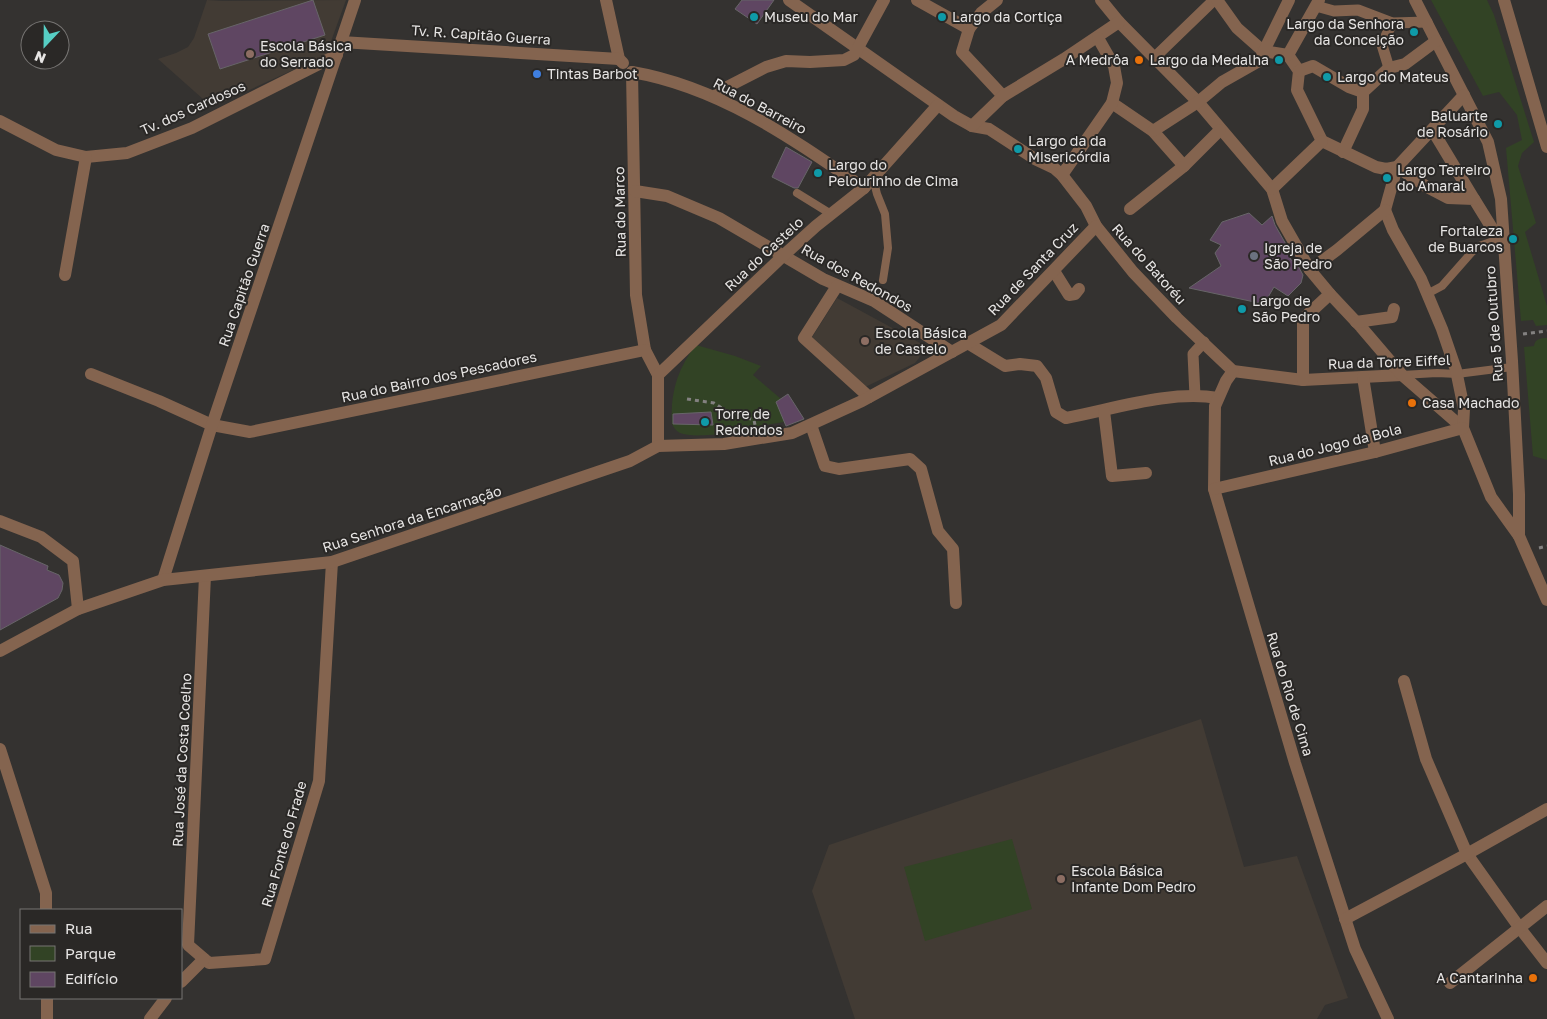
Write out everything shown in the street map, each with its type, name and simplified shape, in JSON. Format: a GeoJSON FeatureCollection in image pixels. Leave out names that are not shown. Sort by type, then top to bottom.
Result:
{"type":"FeatureCollection","features":[{"type":"Feature","properties":{"kind":"street","name":"Rua Capitão Guerra"},"geometry":{"type":"LineString","coordinates":[[163,580],[212,425],[355,0]]}},
{"type":"Feature","properties":{"kind":"street"},"geometry":{"type":"LineString","coordinates":[[606,0],[619,59],[632,72]]}},
{"type":"Feature","properties":{"kind":"street","name":"Rua do Batoréu"},"geometry":{"type":"LineString","coordinates":[[789,0],[938,105],[972,126],[989,129],[1036,159],[1054,168],[1086,206],[1096,226],[1132,272],[1233,371]]}},
{"type":"Feature","properties":{"kind":"street"},"geometry":{"type":"LineString","coordinates":[[715,96],[766,67],[786,61],[844,60],[854,55],[884,0]]}},
{"type":"Feature","properties":{"kind":"street"},"geometry":{"type":"LineString","coordinates":[[917,0],[969,29]]}},
{"type":"Feature","properties":{"kind":"street"},"geometry":{"type":"LineString","coordinates":[[997,0],[981,13],[969,29],[962,52],[1003,96]]}},
{"type":"Feature","properties":{"kind":"street"},"geometry":{"type":"LineString","coordinates":[[1101,0],[1119,22],[1198,102],[1272,189],[1282,221],[1310,270],[1330,294],[1402,375],[1463,428]]}},
{"type":"Feature","properties":{"kind":"street"},"geometry":{"type":"LineString","coordinates":[[1154,58],[1216,0],[1237,28],[1263,51],[1288,55],[1299,71],[1296,90],[1322,141],[1376,167],[1386,169],[1397,167],[1427,187],[1448,198],[1474,199]]}},
{"type":"Feature","properties":{"kind":"street"},"geometry":{"type":"LineString","coordinates":[[1153,131],[1198,102],[1222,82],[1259,62],[1289,0]]}},
{"type":"Feature","properties":{"kind":"street","name":"Rua 5 de Outubro"},"geometry":{"type":"LineString","coordinates":[[1415,0],[1488,142],[1501,199],[1501,244],[1512,366],[1519,494],[1519,536],[1547,600]]}},
{"type":"Feature","properties":{"kind":"street"},"geometry":{"type":"LineString","coordinates":[[1504,0],[1547,147]]}},
{"type":"Feature","properties":{"kind":"street"},"geometry":{"type":"LineString","coordinates":[[1288,55],[1317,3],[1334,11],[1358,10],[1392,23],[1427,22]]}},
{"type":"Feature","properties":{"kind":"street"},"geometry":{"type":"LineString","coordinates":[[972,126],[1003,96],[1098,38],[1119,22]]}},
{"type":"Feature","properties":{"kind":"street"},"geometry":{"type":"LineString","coordinates":[[1389,68],[1382,45],[1392,23]]}},
{"type":"Feature","properties":{"kind":"street"},"geometry":{"type":"LineString","coordinates":[[1062,176],[1112,103],[1116,83],[1114,66],[1098,38]]}},
{"type":"Feature","properties":{"kind":"street"},"geometry":{"type":"LineString","coordinates":[[1343,152],[1363,109],[1363,92],[1389,68],[1405,64],[1436,41]]}},
{"type":"Feature","properties":{"kind":"street","name":"Tv. R. Capitão Guerra"},"geometry":{"type":"LineString","coordinates":[[341,42],[619,59]]}},
{"type":"Feature","properties":{"kind":"street","name":"Tv. dos Cardosos"},"geometry":{"type":"LineString","coordinates":[[0,121],[56,150],[86,157],[127,153],[192,128],[337,55]]}},
{"type":"Feature","properties":{"kind":"street"},"geometry":{"type":"LineString","coordinates":[[1299,71],[1313,66],[1349,88],[1363,92]]}},
{"type":"Feature","properties":{"kind":"street","name":"Rua do Barreiro"},"geometry":{"type":"LineString","coordinates":[[632,72],[648,75],[715,96],[869,183]]}},
{"type":"Feature","properties":{"kind":"street","name":"Rua do Marco"},"geometry":{"type":"LineString","coordinates":[[632,72],[636,295],[645,350]]}},
{"type":"Feature","properties":{"kind":"street"},"geometry":{"type":"LineString","coordinates":[[1310,270],[1384,210],[1397,167],[1433,131],[1464,95]]}},
{"type":"Feature","properties":{"kind":"street"},"geometry":{"type":"LineString","coordinates":[[1112,103],[1153,131],[1184,166]]}},
{"type":"Feature","properties":{"kind":"street","name":"Rua do Castelo"},"geometry":{"type":"LineString","coordinates":[[658,375],[784,255],[869,183],[938,105]]}},
{"type":"Feature","properties":{"kind":"street"},"geometry":{"type":"LineString","coordinates":[[1130,209],[1184,166],[1220,130]]}},
{"type":"Feature","properties":{"kind":"street"},"geometry":{"type":"LineString","coordinates":[[1433,131],[1501,244]]}},
{"type":"Feature","properties":{"kind":"street"},"geometry":{"type":"LineString","coordinates":[[1272,189],[1322,141]]}},
{"type":"Feature","properties":{"kind":"street"},"geometry":{"type":"LineString","coordinates":[[66,274],[86,157]]}},
{"type":"Feature","properties":{"kind":"street","name":"Rua dos Redondos"},"geometry":{"type":"LineString","coordinates":[[635,191],[668,196],[719,218],[836,286],[874,301],[952,352]]}},
{"type":"Feature","properties":{"kind":"street"},"geometry":{"type":"LineString","coordinates":[[1384,210],[1393,230],[1421,279],[1442,329],[1457,374],[1464,409],[1463,428],[1492,497],[1519,536]]}},
{"type":"Feature","properties":{"kind":"street","name":"Rua de Santa Cruz"},"geometry":{"type":"LineString","coordinates":[[658,446],[724,444],[792,433],[869,397],[1001,325],[1096,226]]}},
{"type":"Feature","properties":{"kind":"street"},"geometry":{"type":"LineString","coordinates":[[1054,271],[1069,295],[1075,294],[1079,289]]}},
{"type":"Feature","properties":{"kind":"street"},"geometry":{"type":"LineString","coordinates":[[836,286],[804,338],[869,397]]}},
{"type":"Feature","properties":{"kind":"street"},"geometry":{"type":"LineString","coordinates":[[1304,380],[1303,319],[1330,294]]}},
{"type":"Feature","properties":{"kind":"street"},"geometry":{"type":"LineString","coordinates":[[1356,322],[1392,317],[1394,309]]}},
{"type":"Feature","properties":{"kind":"street"},"geometry":{"type":"LineString","coordinates":[[1195,396],[1192,354],[1204,342]]}},
{"type":"Feature","properties":{"kind":"street"},"geometry":{"type":"LineString","coordinates":[[969,344],[1005,366],[1020,364],[1037,366],[1046,378],[1056,412],[1066,418],[1140,402],[1195,396],[1218,398]]}},
{"type":"Feature","properties":{"kind":"street"},"geometry":{"type":"LineString","coordinates":[[645,350],[658,375],[658,446]]}},
{"type":"Feature","properties":{"kind":"street","name":"Rua do Bairro dos Pescadores"},"geometry":{"type":"LineString","coordinates":[[91,374],[159,401],[212,425],[250,432],[645,350]]}},
{"type":"Feature","properties":{"kind":"street","name":"Rua da Torre Eiffel"},"geometry":{"type":"LineString","coordinates":[[1233,371],[1304,380],[1402,375]]}},
{"type":"Feature","properties":{"kind":"street","name":"Rua do Rio de Cima"},"geometry":{"type":"LineString","coordinates":[[1233,371],[1226,381],[1215,406],[1214,489],[1295,762],[1345,919],[1355,949],[1388,1019]]}},
{"type":"Feature","properties":{"kind":"street"},"geometry":{"type":"LineString","coordinates":[[1363,377],[1375,452]]}},
{"type":"Feature","properties":{"kind":"street"},"geometry":{"type":"LineString","coordinates":[[1104,411],[1112,476],[1146,474]]}},
{"type":"Feature","properties":{"kind":"street"},"geometry":{"type":"LineString","coordinates":[[812,424],[825,466],[839,469],[910,459],[922,469],[938,531],[952,549],[956,603]]}},
{"type":"Feature","properties":{"kind":"street","name":"Rua do Jogo da Bola"},"geometry":{"type":"LineString","coordinates":[[1214,489],[1375,452],[1463,428]]}},
{"type":"Feature","properties":{"kind":"street","name":"Rua Senhora da Encarnação"},"geometry":{"type":"LineString","coordinates":[[0,651],[78,609],[163,580],[332,562],[630,461],[658,446]]}},
{"type":"Feature","properties":{"kind":"street"},"geometry":{"type":"LineString","coordinates":[[0,521],[41,537],[74,561],[78,609]]}},
{"type":"Feature","properties":{"kind":"street","name":"Rua Fonte do Frade"},"geometry":{"type":"LineString","coordinates":[[204,959],[209,963],[265,959],[319,781],[332,562]]}},
{"type":"Feature","properties":{"kind":"street","name":"Rua José da Costa Coelho"},"geometry":{"type":"LineString","coordinates":[[204,959],[188,945],[205,576]]}},
{"type":"Feature","properties":{"kind":"street"},"geometry":{"type":"LineString","coordinates":[[1404,681],[1426,759],[1467,854],[1547,963]]}},
{"type":"Feature","properties":{"kind":"street"},"geometry":{"type":"LineString","coordinates":[[0,749],[46,893],[46,909]]}},
{"type":"Feature","properties":{"kind":"street"},"geometry":{"type":"LineString","coordinates":[[1345,919],[1467,854],[1547,808]]}},
{"type":"Feature","properties":{"kind":"street"},"geometry":{"type":"LineString","coordinates":[[1450,983],[1547,906]]}},
{"type":"Feature","properties":{"kind":"street"},"geometry":{"type":"LineString","coordinates":[[182,981],[204,959]]}},
{"type":"Feature","properties":{"kind":"street"},"geometry":{"type":"LineString","coordinates":[[47,999],[47,1019]]}},
{"type":"Feature","properties":{"kind":"street"},"geometry":{"type":"LineString","coordinates":[[150,1019],[165,999]]}},
{"type":"Feature","properties":{"kind":"lane"},"geometry":{"type":"LineString","coordinates":[[869,183],[877,194],[885,214],[888,248],[883,280]]}},
{"type":"Feature","properties":{"kind":"lane"},"geometry":{"type":"LineString","coordinates":[[797,193],[831,214]]}},
{"type":"Feature","properties":{"kind":"lane"},"geometry":{"type":"LineString","coordinates":[[1427,294],[1442,286],[1479,246],[1501,244]]}},
{"type":"Feature","properties":{"kind":"lane","name":"Rua da Torre Eiffel"},"geometry":{"type":"LineString","coordinates":[[1402,375],[1457,374],[1512,366]]}},
{"type":"Feature","properties":{"kind":"path"},"geometry":{"type":"LineString","coordinates":[[1522,334],[1547,331]]}},
{"type":"Feature","properties":{"kind":"path"},"geometry":{"type":"LineString","coordinates":[[686,399],[714,403],[726,411],[754,420],[756,429]]}},
{"type":"Feature","properties":{"kind":"shaded area","name":"Escola Básica do Serrado"},"geometry":{"type":"Polygon","coordinates":[[[207,0],[346,0],[326,55],[212,107],[158,59],[188,47],[194,38],[207,0]]]}},
{"type":"Feature","properties":{"kind":"shaded area","name":"Escola Básica de Castelo"},"geometry":{"type":"Polygon","coordinates":[[[837,298],[920,343],[922,351],[919,358],[915,363],[863,388],[811,339],[837,298]]]}},
{"type":"Feature","properties":{"kind":"shaded area","name":"Escola Básica Infante Dom Pedro"},"geometry":{"type":"Polygon","coordinates":[[[1201,719],[1244,867],[1297,856],[1348,998],[1325,1005],[1317,1019],[855,1019],[812,891],[829,845],[1201,719]]]}},
{"type":"Feature","properties":{"kind":"green space"},"geometry":{"type":"Polygon","coordinates":[[[1431,0],[1487,0],[1494,15],[1534,142],[1522,153],[1518,166],[1536,223],[1525,232],[1547,306],[1547,325],[1536,326],[1533,320],[1521,321],[1506,148],[1522,140],[1517,115],[1499,92],[1483,96],[1431,0]]]}},
{"type":"Feature","properties":{"kind":"green space"},"geometry":{"type":"Polygon","coordinates":[[[1547,338],[1547,460],[1533,456],[1524,347],[1534,346],[1538,339],[1547,338]]]}},
{"type":"Feature","properties":{"kind":"green space"},"geometry":{"type":"Polygon","coordinates":[[[696,345],[735,356],[761,366],[753,375],[781,399],[776,402],[784,422],[753,427],[753,430],[716,434],[686,435],[677,431],[672,424],[672,402],[676,382],[684,363],[696,345]]]}},
{"type":"Feature","properties":{"kind":"green space"},"geometry":{"type":"Polygon","coordinates":[[[1012,839],[1032,909],[925,941],[904,867],[1012,839]]]}},
{"type":"Feature","properties":{"kind":"building"},"geometry":{"type":"Polygon","coordinates":[[[313,0],[325,35],[220,69],[208,34],[313,0]]]}},
{"type":"Feature","properties":{"kind":"building","name":"Museu do Mar"},"geometry":{"type":"Polygon","coordinates":[[[742,0],[774,0],[757,24],[735,9],[742,0]]]}},
{"type":"Feature","properties":{"kind":"building"},"geometry":{"type":"Polygon","coordinates":[[[786,147],[812,162],[798,188],[794,188],[772,177],[786,147]]]}},
{"type":"Feature","properties":{"kind":"building","name":"Igreja de São Pedro"},"geometry":{"type":"Polygon","coordinates":[[[1249,213],[1262,225],[1272,216],[1292,255],[1290,259],[1297,264],[1303,275],[1301,283],[1288,296],[1274,287],[1264,304],[1189,288],[1221,266],[1215,253],[1221,245],[1210,240],[1222,222],[1249,213]]]}},
{"type":"Feature","properties":{"kind":"building"},"geometry":{"type":"Polygon","coordinates":[[[788,394],[804,419],[786,426],[776,402],[788,394]]]}},
{"type":"Feature","properties":{"kind":"building"},"geometry":{"type":"Polygon","coordinates":[[[711,412],[713,425],[673,424],[673,414],[711,412]]]}},
{"type":"Feature","properties":{"kind":"building"},"geometry":{"type":"Polygon","coordinates":[[[0,545],[48,566],[47,570],[59,575],[63,583],[58,598],[0,630],[0,545]]]}},
{"type":"Feature","properties":{"kind":"place","name":"Museu do Mar"},"geometry":{"type":"Point","coordinates":[754,17]}},
{"type":"Feature","properties":{"kind":"place","name":"Largo da Cortiça"},"geometry":{"type":"Point","coordinates":[942,17]}},
{"type":"Feature","properties":{"kind":"place","name":"Largo da Senhora da Conceição"},"geometry":{"type":"Point","coordinates":[1414,32]}},
{"type":"Feature","properties":{"kind":"place","name":"Escola Básica do Serrado"},"geometry":{"type":"Point","coordinates":[250,54]}},
{"type":"Feature","properties":{"kind":"place","name":"A Medrôa"},"geometry":{"type":"Point","coordinates":[1139,60]}},
{"type":"Feature","properties":{"kind":"place","name":"Largo da Medalha"},"geometry":{"type":"Point","coordinates":[1279,60]}},
{"type":"Feature","properties":{"kind":"place","name":"Tintas Barbot"},"geometry":{"type":"Point","coordinates":[537,74]}},
{"type":"Feature","properties":{"kind":"place","name":"Largo do Mateus"},"geometry":{"type":"Point","coordinates":[1327,77]}},
{"type":"Feature","properties":{"kind":"place","name":"Baluarte de Rosário"},"geometry":{"type":"Point","coordinates":[1498,124]}},
{"type":"Feature","properties":{"kind":"place","name":"Largo da da Misericórdia"},"geometry":{"type":"Point","coordinates":[1018,149]}},
{"type":"Feature","properties":{"kind":"place","name":"Largo do Pelourinho de Cima"},"geometry":{"type":"Point","coordinates":[818,173]}},
{"type":"Feature","properties":{"kind":"place","name":"Largo Terreiro do Amaral"},"geometry":{"type":"Point","coordinates":[1387,178]}},
{"type":"Feature","properties":{"kind":"place","name":"Fortaleza de Buarcos"},"geometry":{"type":"Point","coordinates":[1513,239]}},
{"type":"Feature","properties":{"kind":"place","name":"Igreja de São Pedro"},"geometry":{"type":"Point","coordinates":[1254,256]}},
{"type":"Feature","properties":{"kind":"place","name":"Largo de São Pedro"},"geometry":{"type":"Point","coordinates":[1242,309]}},
{"type":"Feature","properties":{"kind":"place","name":"Escola Básica de Castelo"},"geometry":{"type":"Point","coordinates":[865,341]}},
{"type":"Feature","properties":{"kind":"place","name":"Casa Machado"},"geometry":{"type":"Point","coordinates":[1412,403]}},
{"type":"Feature","properties":{"kind":"place","name":"Torre de Redondos"},"geometry":{"type":"Point","coordinates":[705,422]}},
{"type":"Feature","properties":{"kind":"place","name":"Escola Básica Infante Dom Pedro"},"geometry":{"type":"Point","coordinates":[1061,879]}},
{"type":"Feature","properties":{"kind":"place","name":"A Cantarinha"},"geometry":{"type":"Point","coordinates":[1533,978]}}]}
